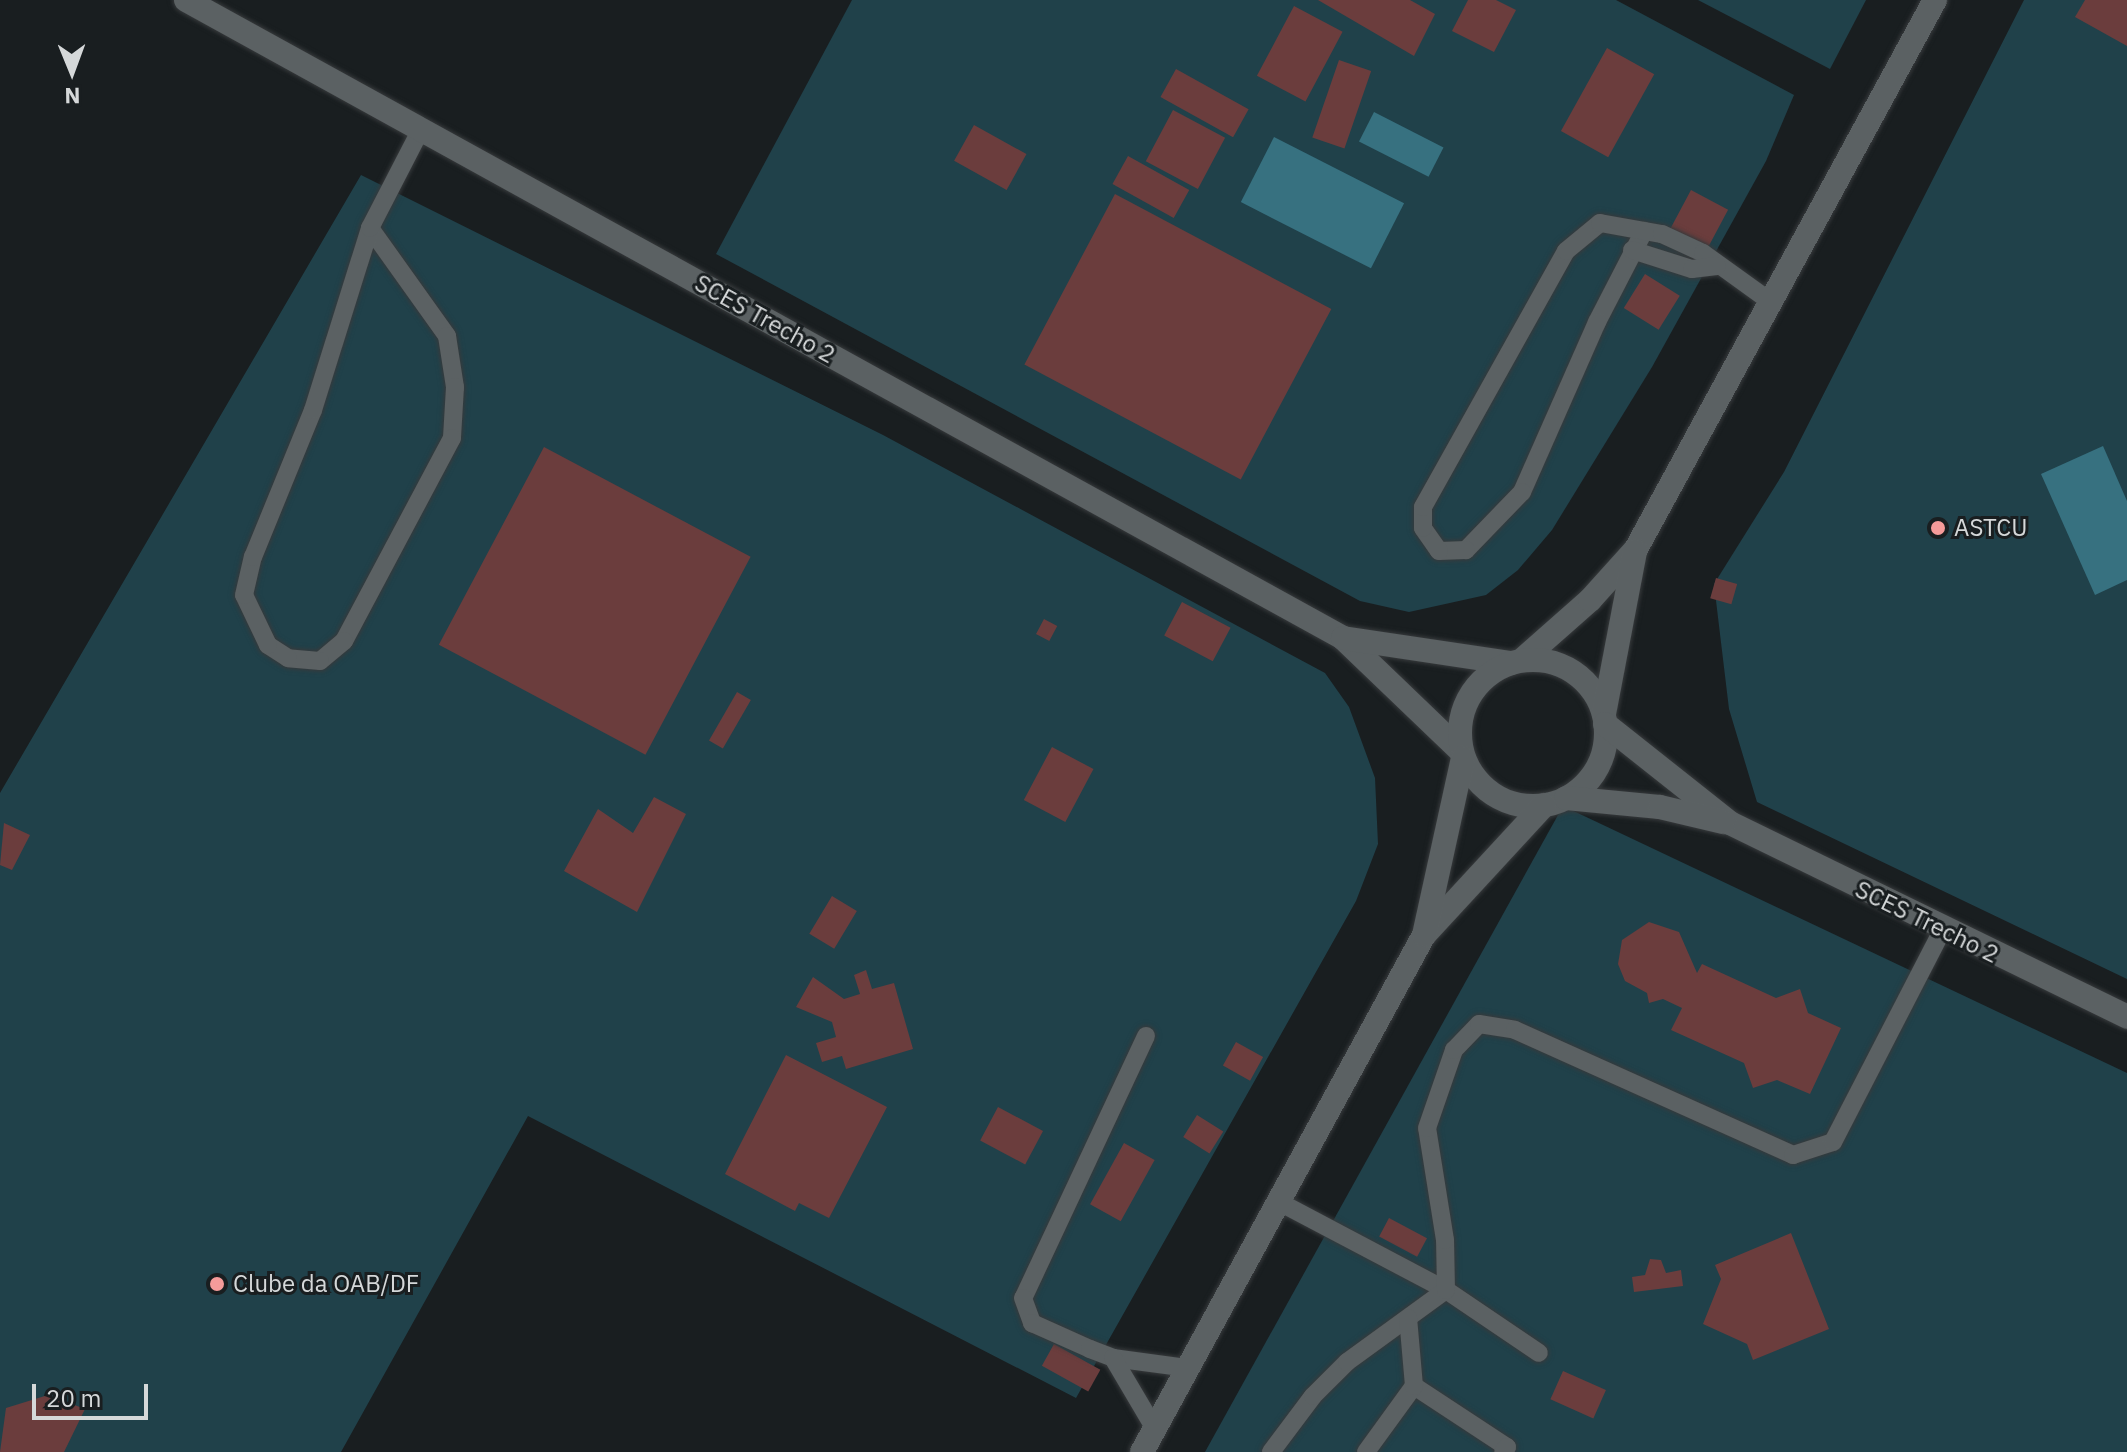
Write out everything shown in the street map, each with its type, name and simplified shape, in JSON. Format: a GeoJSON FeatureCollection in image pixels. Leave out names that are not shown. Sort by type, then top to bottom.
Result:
{"type":"FeatureCollection","features":[{"type":"Feature","properties":{"kind":"street","name":"SCES Trecho 2"},"geometry":{"type":"LineString","coordinates":[[186,0],[1343,638],[1462,754]]}},
{"type":"Feature","properties":{"kind":"street"},"geometry":{"type":"LineString","coordinates":[[1424,935],[1462,754],[1464,707],[1474,688],[1516,662],[1590,600],[1636,549],[1935,0]]}},
{"type":"Feature","properties":{"kind":"street"},"geometry":{"type":"LineString","coordinates":[[1142,1452],[1424,935],[1555,801],[1598,767],[1636,549]]}},
{"type":"Feature","properties":{"kind":"street","name":"SCES Trecho 2"},"geometry":{"type":"LineString","coordinates":[[1343,638],[1516,662]]}},
{"type":"Feature","properties":{"kind":"street"},"geometry":{"type":"LineString","coordinates":[[1516,662],[1543,661],[1573,672],[1596,695],[1605,719]]}},
{"type":"Feature","properties":{"kind":"street","name":"SCES Trecho 2"},"geometry":{"type":"LineString","coordinates":[[1605,719],[1730,823],[1942,931],[2127,1017]]}},
{"type":"Feature","properties":{"kind":"street"},"geometry":{"type":"LineString","coordinates":[[1462,754],[1476,780],[1496,796],[1519,805],[1555,801]]}},
{"type":"Feature","properties":{"kind":"street","name":"SCES Trecho 2"},"geometry":{"type":"LineString","coordinates":[[1555,801],[1660,807],[1730,823]]}},
{"type":"Feature","properties":{"kind":"lane"},"geometry":{"type":"LineString","coordinates":[[370,228],[447,336],[455,387],[452,438],[344,641],[320,661],[288,658],[268,645],[244,595],[253,557],[349,307],[370,228],[421,129]]}},
{"type":"Feature","properties":{"kind":"lane"},"geometry":{"type":"LineString","coordinates":[[1644,231],[1632,250],[1522,492],[1466,550],[1439,551],[1423,528],[1423,507],[1566,251],[1600,223],[1644,231],[1703,253],[1771,302]]}},
{"type":"Feature","properties":{"kind":"lane"},"geometry":{"type":"LineString","coordinates":[[1632,250],[1692,269],[1717,266]]}},
{"type":"Feature","properties":{"kind":"lane"},"geometry":{"type":"LineString","coordinates":[[1446,1290],[1445,1240],[1427,1128],[1454,1050],[1479,1024],[1515,1030],[1793,1155],[1833,1142],[1942,931]]}},
{"type":"Feature","properties":{"kind":"lane"},"geometry":{"type":"LineString","coordinates":[[1146,1036],[1023,1298],[1032,1323],[1113,1358],[1188,1368]]}},
{"type":"Feature","properties":{"kind":"lane"},"geometry":{"type":"LineString","coordinates":[[1279,1202],[1446,1290],[1539,1353]]}},
{"type":"Feature","properties":{"kind":"lane"},"geometry":{"type":"LineString","coordinates":[[1271,1452],[1313,1396],[1347,1362],[1446,1290]]}},
{"type":"Feature","properties":{"kind":"lane"},"geometry":{"type":"LineString","coordinates":[[1366,1452],[1414,1386],[1408,1318]]}},
{"type":"Feature","properties":{"kind":"lane"},"geometry":{"type":"LineString","coordinates":[[1113,1358],[1155,1429]]}},
{"type":"Feature","properties":{"kind":"lane"},"geometry":{"type":"LineString","coordinates":[[1414,1386],[1507,1447],[1503,1452]]}},
{"type":"Feature","properties":{"kind":"shaded area"},"geometry":{"type":"Polygon","coordinates":[[[852,0],[1616,0],[1794,95],[1766,161],[1652,367],[1552,530],[1518,570],[1486,595],[1409,612],[1360,601],[716,254],[852,0]]]}},
{"type":"Feature","properties":{"kind":"shaded area"},"geometry":{"type":"Polygon","coordinates":[[[1698,0],[1866,0],[1830,69],[1698,0]]]}},
{"type":"Feature","properties":{"kind":"shaded area","name":"ASTCU"},"geometry":{"type":"Polygon","coordinates":[[[2024,0],[2127,0],[2127,979],[1757,802],[1729,709],[1714,584],[1784,472],[2024,0]]]}},
{"type":"Feature","properties":{"kind":"shaded area"},"geometry":{"type":"Polygon","coordinates":[[[1374,112],[1443,147],[1429,177],[1359,141],[1374,112]]]}},
{"type":"Feature","properties":{"kind":"shaded area"},"geometry":{"type":"Polygon","coordinates":[[[1274,137],[1404,203],[1371,268],[1241,202],[1274,137]]]}},
{"type":"Feature","properties":{"kind":"shaded area"},"geometry":{"type":"Polygon","coordinates":[[[361,175],[883,435],[1325,673],[1349,707],[1375,778],[1378,844],[1356,901],[1076,1398],[528,1116],[341,1452],[0,1452],[0,793],[361,175]]]}},
{"type":"Feature","properties":{"kind":"shaded area"},"geometry":{"type":"Polygon","coordinates":[[[2103,446],[2127,501],[2127,580],[2095,595],[2041,474],[2103,446]]]}},
{"type":"Feature","properties":{"kind":"shaded area"},"geometry":{"type":"Polygon","coordinates":[[[1563,806],[2127,1073],[2127,1452],[1205,1452],[1563,806]]]}},
{"type":"Feature","properties":{"kind":"building"},"geometry":{"type":"Polygon","coordinates":[[[1318,0],[1410,0],[1435,14],[1414,56],[1318,0]]]}},
{"type":"Feature","properties":{"kind":"building"},"geometry":{"type":"Polygon","coordinates":[[[1468,0],[1496,0],[1516,10],[1494,52],[1452,31],[1468,0]]]}},
{"type":"Feature","properties":{"kind":"building"},"geometry":{"type":"Polygon","coordinates":[[[2085,0],[2127,0],[2127,46],[2075,17],[2085,0]]]}},
{"type":"Feature","properties":{"kind":"building"},"geometry":{"type":"Polygon","coordinates":[[[1294,6],[1343,32],[1305,102],[1257,76],[1294,6]]]}},
{"type":"Feature","properties":{"kind":"building"},"geometry":{"type":"Polygon","coordinates":[[[1607,48],[1654,74],[1608,157],[1561,131],[1607,48]]]}},
{"type":"Feature","properties":{"kind":"building"},"geometry":{"type":"Polygon","coordinates":[[[1339,60],[1371,71],[1344,149],[1312,138],[1339,60]]]}},
{"type":"Feature","properties":{"kind":"building"},"geometry":{"type":"Polygon","coordinates":[[[1176,69],[1249,109],[1233,137],[1160,97],[1176,69]]]}},
{"type":"Feature","properties":{"kind":"building"},"geometry":{"type":"Polygon","coordinates":[[[1173,110],[1225,138],[1198,189],[1146,161],[1173,110]]]}},
{"type":"Feature","properties":{"kind":"building"},"geometry":{"type":"Polygon","coordinates":[[[974,125],[1026,154],[1007,190],[954,161],[974,125]]]}},
{"type":"Feature","properties":{"kind":"building"},"geometry":{"type":"Polygon","coordinates":[[[1128,156],[1189,190],[1174,218],[1112,184],[1128,156]]]}},
{"type":"Feature","properties":{"kind":"building"},"geometry":{"type":"Polygon","coordinates":[[[1691,190],[1728,210],[1707,249],[1670,229],[1691,190]]]}},
{"type":"Feature","properties":{"kind":"building"},"geometry":{"type":"Polygon","coordinates":[[[1115,194],[1331,309],[1241,479],[1024,364],[1115,194]]]}},
{"type":"Feature","properties":{"kind":"building"},"geometry":{"type":"Polygon","coordinates":[[[1645,274],[1680,296],[1659,330],[1624,308],[1645,274]]]}},
{"type":"Feature","properties":{"kind":"building"},"geometry":{"type":"Polygon","coordinates":[[[544,447],[751,557],[645,755],[439,645],[544,447]]]}},
{"type":"Feature","properties":{"kind":"building"},"geometry":{"type":"Polygon","coordinates":[[[1716,578],[1737,584],[1731,604],[1710,598],[1716,578]]]}},
{"type":"Feature","properties":{"kind":"building"},"geometry":{"type":"Polygon","coordinates":[[[1182,602],[1231,628],[1213,661],[1164,636],[1182,602]]]}},
{"type":"Feature","properties":{"kind":"building"},"geometry":{"type":"Polygon","coordinates":[[[1044,619],[1057,626],[1049,641],[1036,634],[1044,619]]]}},
{"type":"Feature","properties":{"kind":"building"},"geometry":{"type":"Polygon","coordinates":[[[737,692],[751,700],[723,748],[709,740],[737,692]]]}},
{"type":"Feature","properties":{"kind":"building"},"geometry":{"type":"Polygon","coordinates":[[[1052,747],[1093,769],[1065,822],[1024,800],[1052,747]]]}},
{"type":"Feature","properties":{"kind":"building"},"geometry":{"type":"Polygon","coordinates":[[[654,797],[686,814],[637,912],[564,871],[598,809],[633,833],[654,797]]]}},
{"type":"Feature","properties":{"kind":"building"},"geometry":{"type":"Polygon","coordinates":[[[4,823],[30,835],[12,870],[0,865],[4,823]]]}},
{"type":"Feature","properties":{"kind":"building"},"geometry":{"type":"Polygon","coordinates":[[[832,896],[857,911],[834,949],[809,934],[832,896]]]}},
{"type":"Feature","properties":{"kind":"building"},"geometry":{"type":"Polygon","coordinates":[[[1649,922],[1679,932],[1697,973],[1702,964],[1776,998],[1800,989],[1808,1013],[1841,1028],[1810,1094],[1777,1080],[1753,1088],[1744,1063],[1671,1030],[1682,1008],[1663,999],[1649,1003],[1647,993],[1625,981],[1618,964],[1622,940],[1649,922]]]}},
{"type":"Feature","properties":{"kind":"building"},"geometry":{"type":"Polygon","coordinates":[[[866,970],[872,989],[894,983],[913,1049],[846,1069],[842,1056],[822,1062],[816,1043],[836,1037],[832,1022],[796,1007],[813,977],[844,999],[860,994],[854,975],[866,970]]]}},
{"type":"Feature","properties":{"kind":"building"},"geometry":{"type":"Polygon","coordinates":[[[1236,1042],[1263,1057],[1250,1081],[1223,1066],[1236,1042]]]}},
{"type":"Feature","properties":{"kind":"building"},"geometry":{"type":"Polygon","coordinates":[[[786,1055],[887,1107],[829,1218],[799,1203],[795,1211],[725,1174],[786,1055]]]}},
{"type":"Feature","properties":{"kind":"building"},"geometry":{"type":"Polygon","coordinates":[[[998,1107],[1043,1131],[1025,1164],[980,1141],[998,1107]]]}},
{"type":"Feature","properties":{"kind":"building"},"geometry":{"type":"Polygon","coordinates":[[[1197,1115],[1223,1131],[1210,1153],[1183,1137],[1197,1115]]]}},
{"type":"Feature","properties":{"kind":"building"},"geometry":{"type":"Polygon","coordinates":[[[1124,1143],[1155,1160],[1121,1221],[1090,1204],[1124,1143]]]}},
{"type":"Feature","properties":{"kind":"building"},"geometry":{"type":"Polygon","coordinates":[[[1389,1218],[1427,1238],[1417,1257],[1379,1237],[1389,1218]]]}},
{"type":"Feature","properties":{"kind":"building"},"geometry":{"type":"Polygon","coordinates":[[[1791,1233],[1829,1329],[1753,1360],[1747,1344],[1703,1324],[1721,1279],[1715,1265],[1791,1233]]]}},
{"type":"Feature","properties":{"kind":"building"},"geometry":{"type":"Polygon","coordinates":[[[1650,1259],[1661,1260],[1666,1273],[1681,1270],[1683,1286],[1634,1292],[1632,1277],[1645,1275],[1650,1259]]]}},
{"type":"Feature","properties":{"kind":"building"},"geometry":{"type":"Polygon","coordinates":[[[1054,1344],[1100,1370],[1088,1392],[1042,1366],[1054,1344]]]}},
{"type":"Feature","properties":{"kind":"building"},"geometry":{"type":"Polygon","coordinates":[[[1563,1371],[1606,1390],[1593,1418],[1550,1399],[1563,1371]]]}},
{"type":"Feature","properties":{"kind":"building"},"geometry":{"type":"Polygon","coordinates":[[[48,1395],[85,1409],[64,1452],[0,1452],[6,1408],[48,1395]]]}},
{"type":"Feature","properties":{"kind":"place","name":"ASTCU"},"geometry":{"type":"Point","coordinates":[1938,528]}},
{"type":"Feature","properties":{"kind":"place","name":"Clube da OAB/DF"},"geometry":{"type":"Point","coordinates":[217,1284]}}]}
